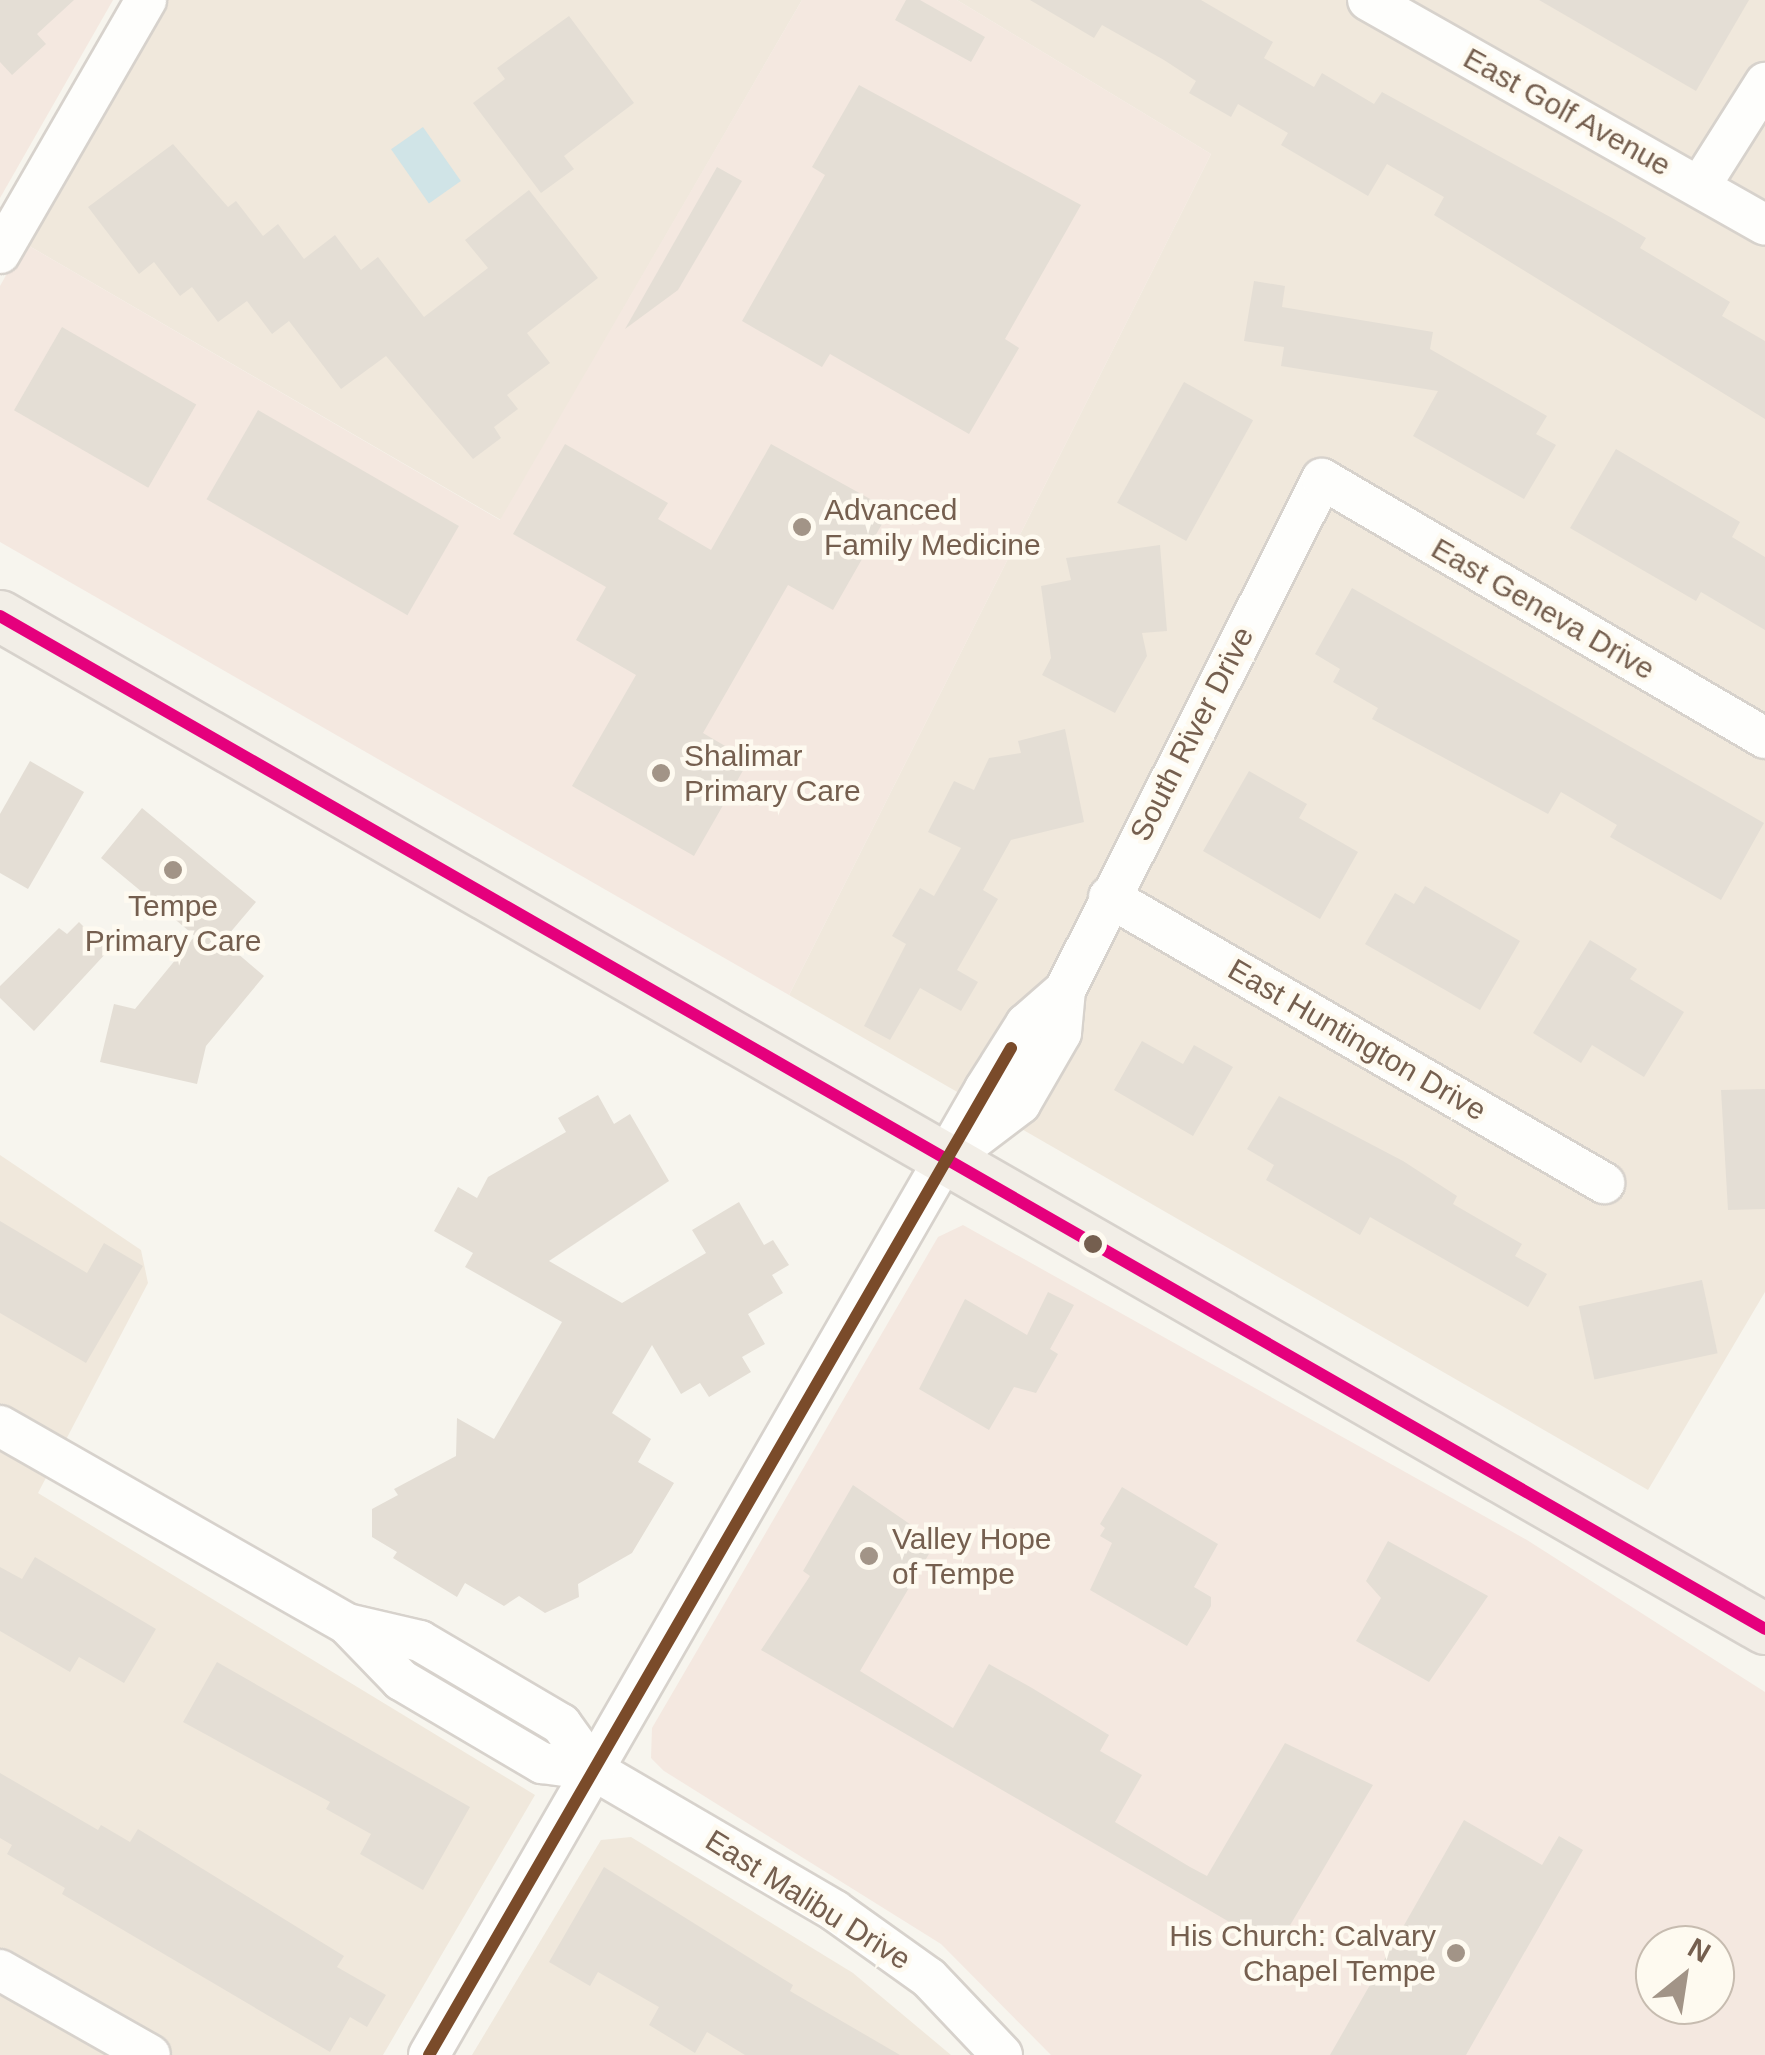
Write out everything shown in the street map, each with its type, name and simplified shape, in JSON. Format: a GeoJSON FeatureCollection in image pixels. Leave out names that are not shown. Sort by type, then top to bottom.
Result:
{"type":"FeatureCollection","features":[{"type":"Feature","properties":{"kind":"main road"},"geometry":{"type":"LineString","coordinates":[[0,616],[1765,1628]]}},
{"type":"Feature","properties":{"kind":"street"},"geometry":{"type":"LineString","coordinates":[[0,254],[146,0]]}},
{"type":"Feature","properties":{"kind":"street","name":"East Golf Avenue"},"geometry":{"type":"LineString","coordinates":[[1368,0],[1765,225]]}},
{"type":"Feature","properties":{"kind":"street"},"geometry":{"type":"LineString","coordinates":[[1700,186],[1765,84]]}},
{"type":"Feature","properties":{"kind":"street","name":"East Geneva Drive"},"geometry":{"type":"LineString","coordinates":[[1322,480],[1765,738]]}},
{"type":"Feature","properties":{"kind":"street","name":"South River Drive"},"geometry":{"type":"LineString","coordinates":[[429,2055],[1026,1024],[1064,990],[1322,480]]}},
{"type":"Feature","properties":{"kind":"street","name":"East Huntington Drive"},"geometry":{"type":"LineString","coordinates":[[1110,897],[1604,1183]]}},
{"type":"Feature","properties":{"kind":"street","name":"East Malibu Drive"},"geometry":{"type":"LineString","coordinates":[[0,1426],[346,1624],[420,1642],[561,1724],[594,1770],[835,1911],[929,1978],[967,2039],[1002,2055]]}},
{"type":"Feature","properties":{"kind":"street"},"geometry":{"type":"LineString","coordinates":[[0,1970],[150,2055]]}},
{"type":"Feature","properties":{"kind":"shaded area"},"geometry":{"type":"Polygon","coordinates":[[[0,0],[113,0],[0,198],[0,0]]]}},
{"type":"Feature","properties":{"kind":"shaded area"},"geometry":{"type":"Polygon","coordinates":[[[165,0],[802,0],[501,520],[24,243],[165,0]]]}},
{"type":"Feature","properties":{"kind":"shaded area"},"geometry":{"type":"Polygon","coordinates":[[[802,0],[957,0],[1211,154],[789,995],[0,542],[0,286],[24,243],[500,520],[802,0]]]}},
{"type":"Feature","properties":{"kind":"shaded area"},"geometry":{"type":"Polygon","coordinates":[[[957,0],[1765,0],[1765,1292],[1648,1490],[789,995],[1211,154],[957,0]]]}},
{"type":"Feature","properties":{"kind":"shaded area"},"geometry":{"type":"Polygon","coordinates":[[[423,127],[461,181],[429,203],[391,149],[423,127]]]}},
{"type":"Feature","properties":{"kind":"shaded area"},"geometry":{"type":"Polygon","coordinates":[[[0,1155],[141,1250],[148,1283],[38,1493],[535,1795],[383,2055],[0,2055],[0,1155]]]}},
{"type":"Feature","properties":{"kind":"shaded area"},"geometry":{"type":"Polygon","coordinates":[[[963,1225],[1527,1540],[1765,1692],[1765,2055],[1051,2055],[941,1944],[664,1771],[651,1758],[652,1728],[938,1237],[963,1225]]]}},
{"type":"Feature","properties":{"kind":"shaded area"},"geometry":{"type":"Polygon","coordinates":[[[631,1837],[853,1973],[951,2055],[472,2055],[601,1840],[631,1837]]]}},
{"type":"Feature","properties":{"kind":"building"},"geometry":{"type":"Polygon","coordinates":[[[0,0],[74,0],[37,34],[46,44],[12,75],[0,62],[0,0]]]}},
{"type":"Feature","properties":{"kind":"building"},"geometry":{"type":"Polygon","coordinates":[[[906,0],[920,0],[985,37],[971,62],[895,20],[906,0]]]}},
{"type":"Feature","properties":{"kind":"building"},"geometry":{"type":"Polygon","coordinates":[[[1030,0],[1201,0],[1273,42],[1264,58],[1314,87],[1322,73],[1374,104],[1382,92],[1612,218],[1646,238],[1640,248],[1730,302],[1722,316],[1765,341],[1765,419],[1434,215],[1444,197],[1387,164],[1368,196],[1281,145],[1288,133],[1238,104],[1231,117],[1189,93],[1196,81],[1164,60],[1102,25],[1094,38],[1030,0]]]}},
{"type":"Feature","properties":{"kind":"building"},"geometry":{"type":"Polygon","coordinates":[[[1539,0],[1749,0],[1696,91],[1539,0]]]}},
{"type":"Feature","properties":{"kind":"building"},"geometry":{"type":"Polygon","coordinates":[[[569,16],[634,103],[564,156],[574,169],[541,193],[473,103],[505,79],[497,68],[569,16]]]}},
{"type":"Feature","properties":{"kind":"building"},"geometry":{"type":"Polygon","coordinates":[[[859,85],[1081,205],[1005,339],[1019,348],[969,434],[830,354],[822,367],[742,321],[825,175],[812,167],[859,85]]]}},
{"type":"Feature","properties":{"kind":"building"},"geometry":{"type":"Polygon","coordinates":[[[173,144],[228,207],[236,201],[263,236],[278,224],[304,259],[335,235],[361,270],[378,257],[424,317],[488,268],[465,240],[529,190],[598,278],[527,333],[550,363],[507,395],[518,409],[494,427],[501,438],[473,459],[386,356],[341,389],[289,321],[272,334],[247,301],[218,322],[192,287],[180,296],[154,262],[139,274],[88,207],[173,144]]]}},
{"type":"Feature","properties":{"kind":"building"},"geometry":{"type":"Polygon","coordinates":[[[717,167],[742,181],[678,290],[625,329],[717,167]]]}},
{"type":"Feature","properties":{"kind":"building"},"geometry":{"type":"Polygon","coordinates":[[[1254,281],[1285,286],[1282,307],[1433,332],[1430,349],[1547,416],[1536,434],[1556,445],[1524,499],[1413,436],[1438,391],[1281,366],[1284,347],[1244,341],[1254,281]]]}},
{"type":"Feature","properties":{"kind":"building"},"geometry":{"type":"Polygon","coordinates":[[[62,327],[196,404],[148,488],[14,410],[62,327]]]}},
{"type":"Feature","properties":{"kind":"building"},"geometry":{"type":"Polygon","coordinates":[[[1184,382],[1253,420],[1186,541],[1117,503],[1184,382]]]}},
{"type":"Feature","properties":{"kind":"building"},"geometry":{"type":"Polygon","coordinates":[[[258,410],[459,526],[407,615],[207,499],[258,410]]]}},
{"type":"Feature","properties":{"kind":"building"},"geometry":{"type":"Polygon","coordinates":[[[565,444],[668,503],[658,519],[711,550],[771,444],[890,510],[833,610],[788,585],[703,733],[749,760],[694,856],[572,786],[636,675],[576,640],[606,587],[513,534],[565,444]]]}},
{"type":"Feature","properties":{"kind":"building"},"geometry":{"type":"Polygon","coordinates":[[[1616,449],[1740,522],[1732,537],[1765,557],[1765,630],[1701,592],[1696,601],[1570,528],[1616,449]]]}},
{"type":"Feature","properties":{"kind":"building"},"geometry":{"type":"Polygon","coordinates":[[[1160,545],[1167,631],[1142,633],[1147,656],[1115,713],[1042,675],[1051,658],[1041,586],[1071,580],[1066,558],[1160,545]]]}},
{"type":"Feature","properties":{"kind":"building"},"geometry":{"type":"Polygon","coordinates":[[[1352,588],[1764,823],[1721,900],[1610,837],[1617,825],[1561,792],[1548,814],[1372,719],[1378,708],[1333,682],[1340,669],[1315,654],[1352,588]]]}},
{"type":"Feature","properties":{"kind":"building"},"geometry":{"type":"Polygon","coordinates":[[[1065,729],[1084,822],[1011,840],[983,890],[998,899],[957,970],[978,982],[961,1011],[920,988],[890,1040],[864,1026],[906,944],[892,936],[920,888],[934,896],[961,848],[928,832],[954,781],[974,790],[989,758],[1021,753],[1018,741],[1065,729]]]}},
{"type":"Feature","properties":{"kind":"building"},"geometry":{"type":"Polygon","coordinates":[[[30,761],[84,792],[28,889],[0,873],[0,814],[30,761]]]}},
{"type":"Feature","properties":{"kind":"building"},"geometry":{"type":"Polygon","coordinates":[[[1249,771],[1307,804],[1299,818],[1358,852],[1320,919],[1203,851],[1249,771]]]}},
{"type":"Feature","properties":{"kind":"building"},"geometry":{"type":"Polygon","coordinates":[[[142,808],[256,902],[223,941],[264,976],[206,1046],[197,1084],[100,1062],[114,1004],[135,1009],[195,936],[101,858],[142,808]]]}},
{"type":"Feature","properties":{"kind":"building"},"geometry":{"type":"Polygon","coordinates":[[[1425,886],[1520,941],[1480,1010],[1365,944],[1395,893],[1414,904],[1425,886]]]}},
{"type":"Feature","properties":{"kind":"building"},"geometry":{"type":"Polygon","coordinates":[[[79,922],[108,951],[34,1031],[0,998],[0,986],[59,928],[67,934],[79,922]]]}},
{"type":"Feature","properties":{"kind":"building"},"geometry":{"type":"Polygon","coordinates":[[[1590,940],[1637,969],[1630,979],[1684,1012],[1644,1077],[1592,1045],[1581,1063],[1533,1033],[1590,940]]]}},
{"type":"Feature","properties":{"kind":"building"},"geometry":{"type":"Polygon","coordinates":[[[1142,1041],[1183,1064],[1194,1045],[1233,1067],[1193,1136],[1114,1090],[1142,1041]]]}},
{"type":"Feature","properties":{"kind":"building"},"geometry":{"type":"Polygon","coordinates":[[[1765,1089],[1765,1209],[1728,1210],[1721,1090],[1765,1089]]]}},
{"type":"Feature","properties":{"kind":"building"},"geometry":{"type":"Polygon","coordinates":[[[598,1095],[614,1124],[630,1114],[669,1181],[549,1261],[622,1303],[706,1253],[692,1230],[739,1202],[764,1245],[773,1240],[789,1265],[772,1275],[783,1293],[748,1314],[765,1344],[742,1357],[751,1372],[709,1397],[700,1383],[681,1394],[652,1345],[612,1413],[651,1439],[638,1462],[674,1483],[632,1553],[578,1584],[579,1597],[545,1613],[519,1596],[504,1606],[465,1583],[457,1597],[393,1558],[397,1552],[372,1537],[372,1509],[398,1495],[394,1489],[456,1456],[457,1418],[494,1439],[562,1322],[465,1267],[473,1253],[434,1231],[458,1187],[477,1198],[488,1177],[566,1132],[558,1118],[598,1095]]]}},
{"type":"Feature","properties":{"kind":"building"},"geometry":{"type":"Polygon","coordinates":[[[1279,1096],[1403,1161],[1457,1196],[1453,1204],[1522,1244],[1515,1256],[1547,1274],[1528,1307],[1370,1217],[1360,1235],[1266,1180],[1274,1165],[1247,1149],[1279,1096]]]}},
{"type":"Feature","properties":{"kind":"building"},"geometry":{"type":"Polygon","coordinates":[[[0,1221],[87,1273],[104,1243],[143,1266],[86,1363],[0,1313],[0,1221]]]}},
{"type":"Feature","properties":{"kind":"building"},"geometry":{"type":"Polygon","coordinates":[[[1702,1280],[1718,1353],[1594,1380],[1579,1306],[1702,1280]]]}},
{"type":"Feature","properties":{"kind":"building"},"geometry":{"type":"Polygon","coordinates":[[[1048,1292],[1074,1305],[1050,1349],[1058,1354],[1036,1393],[1014,1387],[989,1430],[919,1389],[965,1299],[1027,1335],[1048,1292]]]}},
{"type":"Feature","properties":{"kind":"building"},"geometry":{"type":"Polygon","coordinates":[[[853,1485],[936,1542],[860,1671],[953,1728],[989,1664],[1032,1688],[1109,1735],[1100,1751],[1142,1775],[1115,1822],[1190,1867],[1207,1876],[1285,1743],[1373,1785],[1276,1949],[761,1650],[810,1576],[803,1571],[853,1485]]]}},
{"type":"Feature","properties":{"kind":"building"},"geometry":{"type":"Polygon","coordinates":[[[1122,1487],[1218,1544],[1194,1587],[1211,1597],[1211,1606],[1187,1646],[1090,1590],[1112,1543],[1100,1536],[1105,1528],[1100,1524],[1122,1487]]]}},
{"type":"Feature","properties":{"kind":"building"},"geometry":{"type":"Polygon","coordinates":[[[1388,1541],[1488,1596],[1429,1682],[1356,1641],[1381,1598],[1366,1581],[1388,1541]]]}},
{"type":"Feature","properties":{"kind":"building"},"geometry":{"type":"Polygon","coordinates":[[[35,1557],[156,1629],[124,1683],[79,1657],[70,1672],[0,1631],[0,1567],[22,1579],[35,1557]]]}},
{"type":"Feature","properties":{"kind":"building"},"geometry":{"type":"Polygon","coordinates":[[[217,1662],[470,1807],[423,1890],[360,1854],[371,1834],[326,1809],[330,1802],[183,1722],[217,1662]]]}},
{"type":"Feature","properties":{"kind":"building"},"geometry":{"type":"Polygon","coordinates":[[[0,1773],[98,1830],[101,1825],[130,1842],[138,1829],[344,1956],[337,1967],[386,1995],[367,2027],[350,2017],[330,2052],[62,1894],[65,1888],[7,1854],[12,1845],[0,1838],[0,1773]]]}},
{"type":"Feature","properties":{"kind":"building","name":"His Church: Calvary Chapel Tempe"},"geometry":{"type":"Polygon","coordinates":[[[1464,1820],[1542,1865],[1559,1836],[1583,1850],[1466,2055],[1330,2055],[1464,1820]]]}},
{"type":"Feature","properties":{"kind":"building"},"geometry":{"type":"Polygon","coordinates":[[[604,1867],[793,1985],[790,1991],[900,2055],[745,2055],[707,2032],[695,2053],[649,2025],[659,2007],[598,1972],[590,1986],[549,1962],[604,1867]]]}},
{"type":"Feature","properties":{"kind":"transit line"},"geometry":{"type":"LineString","coordinates":[[0,616],[1765,1629]]}},
{"type":"Feature","properties":{"kind":"transit line"},"geometry":{"type":"LineString","coordinates":[[429,2055],[1011,1048]]}},
{"type":"Feature","properties":{"kind":"place","name":"Advanced Family Medicine"},"geometry":{"type":"Point","coordinates":[802,527]}},
{"type":"Feature","properties":{"kind":"place","name":"Shalimar Primary Care"},"geometry":{"type":"Point","coordinates":[661,773]}},
{"type":"Feature","properties":{"kind":"place","name":"Tempe Primary Care"},"geometry":{"type":"Point","coordinates":[173,870]}},
{"type":"Feature","properties":{"kind":"place","name":"Valley Hope of Tempe"},"geometry":{"type":"Point","coordinates":[869,1556]}},
{"type":"Feature","properties":{"kind":"place","name":"His Church: Calvary Chapel Tempe"},"geometry":{"type":"Point","coordinates":[1456,1953]}}]}
